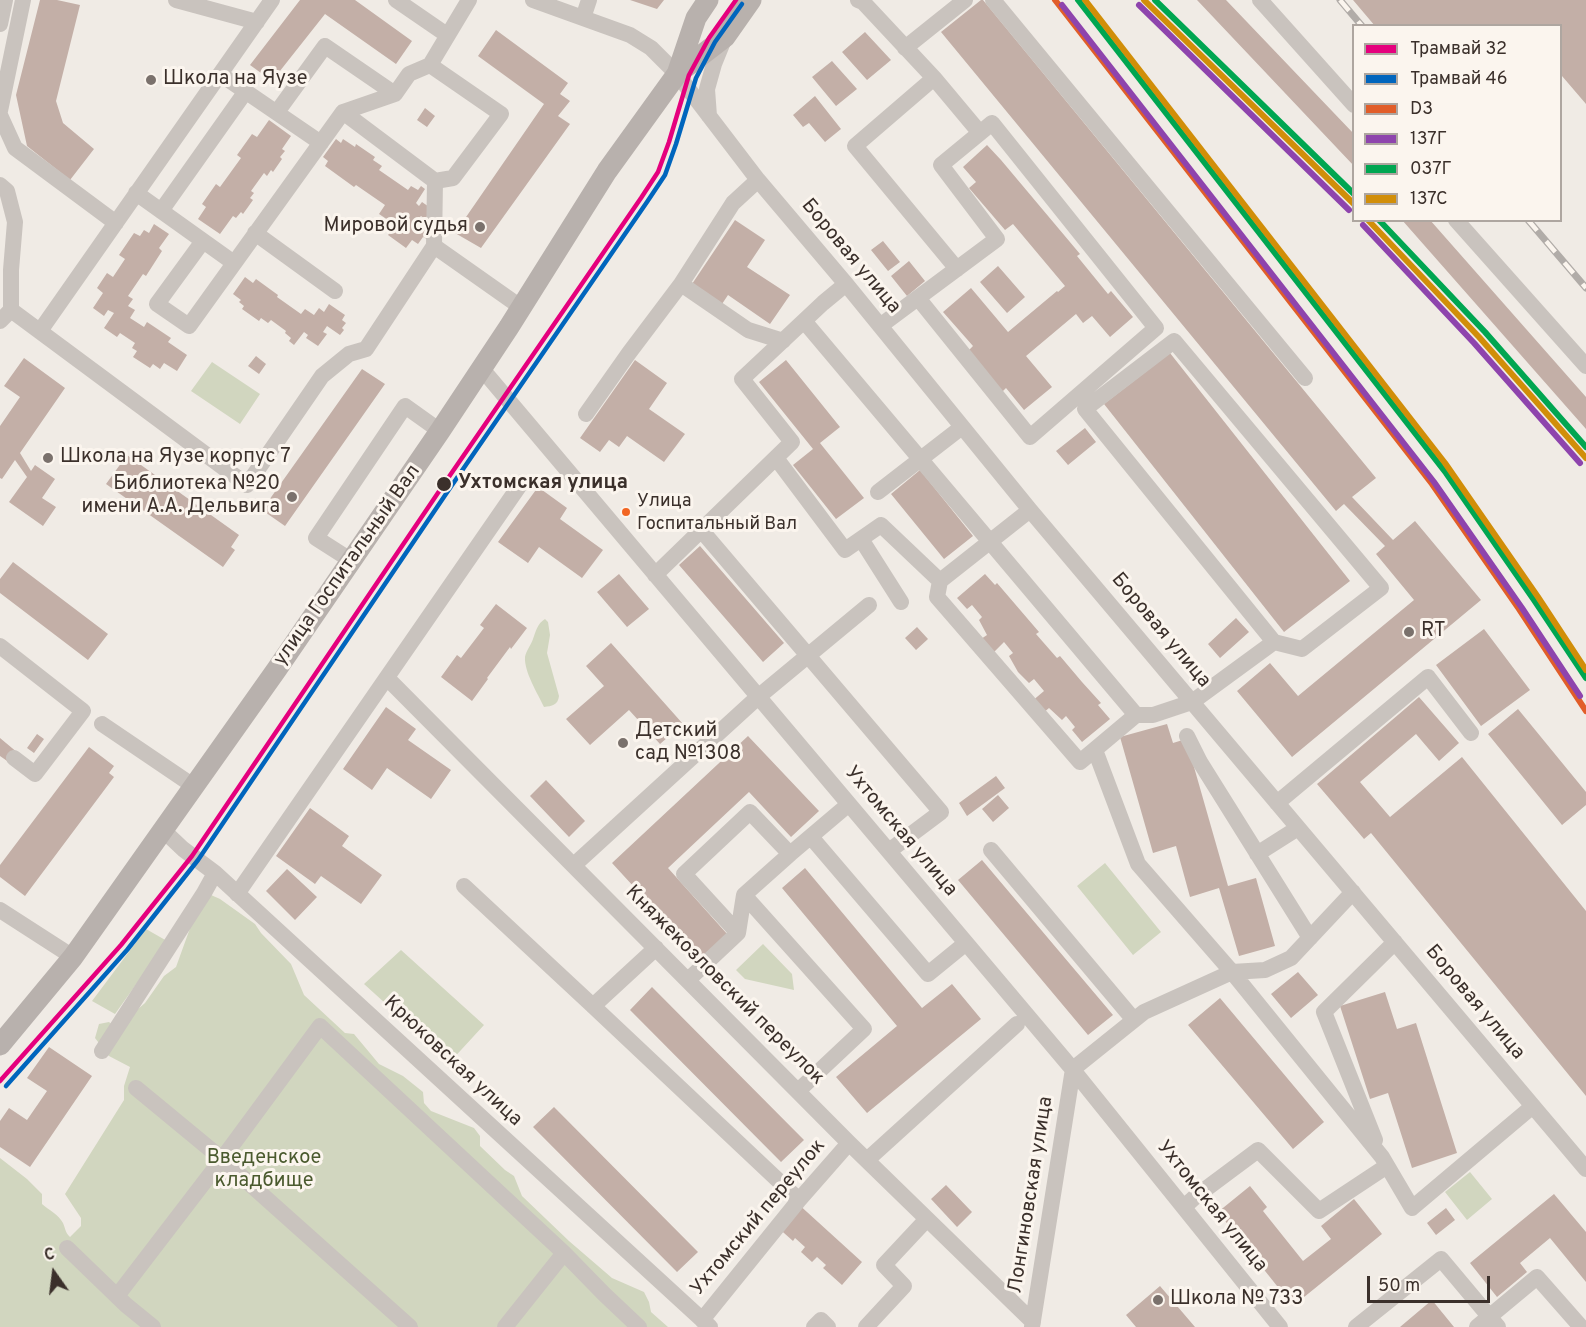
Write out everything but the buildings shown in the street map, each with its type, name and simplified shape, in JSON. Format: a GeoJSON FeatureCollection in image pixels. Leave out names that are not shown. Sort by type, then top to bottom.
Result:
{"type":"FeatureCollection","features":[{"type":"Feature","properties":{"kind":"main road","name":"улица Госпитальный Вал"},"geometry":{"type":"LineString","coordinates":[[677,74],[696,18],[708,0]]}},
{"type":"Feature","properties":{"kind":"main road","name":"улица Госпитальный Вал"},"geometry":{"type":"LineString","coordinates":[[0,1045],[74,957],[352,561],[522,308],[607,171],[677,74],[724,37],[751,0]]}},
{"type":"Feature","properties":{"kind":"street"},"geometry":{"type":"LineString","coordinates":[[0,24],[5,0]]}},
{"type":"Feature","properties":{"kind":"street"},"geometry":{"type":"LineString","coordinates":[[23,0],[0,113],[15,148],[116,223]]}},
{"type":"Feature","properties":{"kind":"street"},"geometry":{"type":"LineString","coordinates":[[176,0],[257,22]]}},
{"type":"Feature","properties":{"kind":"street"},"geometry":{"type":"LineString","coordinates":[[40,331],[272,0]]}},
{"type":"Feature","properties":{"kind":"street"},"geometry":{"type":"LineString","coordinates":[[396,0],[447,35]]}},
{"type":"Feature","properties":{"kind":"street"},"geometry":{"type":"LineString","coordinates":[[203,241],[158,304],[189,326],[343,112],[395,94],[409,74],[430,65],[470,0]]}},
{"type":"Feature","properties":{"kind":"street","name":"Боровая улица"},"geometry":{"type":"LineString","coordinates":[[532,0],[630,35],[651,48],[677,74],[758,180],[1030,510],[1586,1169]]}},
{"type":"Feature","properties":{"kind":"street"},"geometry":{"type":"LineString","coordinates":[[583,18],[589,0]]}},
{"type":"Feature","properties":{"kind":"street"},"geometry":{"type":"LineString","coordinates":[[858,0],[863,2],[934,78],[980,133]]}},
{"type":"Feature","properties":{"kind":"street"},"geometry":{"type":"LineString","coordinates":[[906,48],[966,0]]}},
{"type":"Feature","properties":{"kind":"street"},"geometry":{"type":"LineString","coordinates":[[993,0],[1305,378]]}},
{"type":"Feature","properties":{"kind":"street"},"geometry":{"type":"LineString","coordinates":[[1260,0],[1352,104]]}},
{"type":"Feature","properties":{"kind":"street"},"geometry":{"type":"LineString","coordinates":[[709,116],[707,89],[724,37]]}},
{"type":"Feature","properties":{"kind":"street"},"geometry":{"type":"LineString","coordinates":[[277,112],[325,46],[395,94]]}},
{"type":"Feature","properties":{"kind":"street"},"geometry":{"type":"LineString","coordinates":[[343,112],[435,181],[453,178],[501,114],[430,65]]}},
{"type":"Feature","properties":{"kind":"street"},"geometry":{"type":"LineString","coordinates":[[220,74],[321,143]]}},
{"type":"Feature","properties":{"kind":"street"},"geometry":{"type":"LineString","coordinates":[[934,78],[855,146],[957,269]]}},
{"type":"Feature","properties":{"kind":"street"},"geometry":{"type":"LineString","coordinates":[[161,211],[246,91]]}},
{"type":"Feature","properties":{"kind":"street"},"geometry":{"type":"LineString","coordinates":[[880,326],[997,239],[941,165],[992,123],[1156,328],[1030,437],[918,298]]}},
{"type":"Feature","properties":{"kind":"street"},"geometry":{"type":"LineString","coordinates":[[586,414],[681,284],[734,203],[758,180]]}},
{"type":"Feature","properties":{"kind":"street"},"geometry":{"type":"LineString","coordinates":[[0,185],[8,191],[15,222],[6,316],[40,331],[247,485],[322,376],[349,354],[366,349],[434,246],[435,181]]}},
{"type":"Feature","properties":{"kind":"street"},"geometry":{"type":"LineString","coordinates":[[136,193],[234,263]]}},
{"type":"Feature","properties":{"kind":"street"},"geometry":{"type":"LineString","coordinates":[[1458,222],[1586,366]]}},
{"type":"Feature","properties":{"kind":"street"},"geometry":{"type":"LineString","coordinates":[[255,233],[335,291]]}},
{"type":"Feature","properties":{"kind":"street"},"geometry":{"type":"LineString","coordinates":[[434,246],[522,308]]}},
{"type":"Feature","properties":{"kind":"street"},"geometry":{"type":"LineString","coordinates":[[681,284],[748,330],[783,341]]}},
{"type":"Feature","properties":{"kind":"street"},"geometry":{"type":"LineString","coordinates":[[655,575],[792,442],[742,379],[846,284]]}},
{"type":"Feature","properties":{"kind":"street"},"geometry":{"type":"LineString","coordinates":[[804,321],[1136,714]]}},
{"type":"Feature","properties":{"kind":"street"},"geometry":{"type":"LineString","coordinates":[[1174,341],[1381,588],[1302,649],[1274,642],[1085,409],[1174,341]]}},
{"type":"Feature","properties":{"kind":"street","name":"Ухтомская улица"},"geometry":{"type":"LineString","coordinates":[[482,369],[1073,1070],[1280,1327]]}},
{"type":"Feature","properties":{"kind":"street"},"geometry":{"type":"LineString","coordinates":[[352,561],[316,538],[405,406],[440,431]]}},
{"type":"Feature","properties":{"kind":"street"},"geometry":{"type":"LineString","coordinates":[[878,492],[962,426]]}},
{"type":"Feature","properties":{"kind":"street"},"geometry":{"type":"LineString","coordinates":[[776,458],[845,550],[881,525],[940,581]]}},
{"type":"Feature","properties":{"kind":"street"},"geometry":{"type":"LineString","coordinates":[[237,894],[522,483]]}},
{"type":"Feature","properties":{"kind":"street"},"geometry":{"type":"LineString","coordinates":[[1030,510],[940,581],[937,597],[1080,762],[1136,714],[1153,715],[1192,702],[1274,642]]}},
{"type":"Feature","properties":{"kind":"street"},"geometry":{"type":"LineString","coordinates":[[702,531],[941,812],[888,851]]}},
{"type":"Feature","properties":{"kind":"street"},"geometry":{"type":"LineString","coordinates":[[861,539],[901,602]]}},
{"type":"Feature","properties":{"kind":"street"},"geometry":{"type":"LineString","coordinates":[[574,865],[758,697],[869,605]]}},
{"type":"Feature","properties":{"kind":"street"},"geometry":{"type":"LineString","coordinates":[[2,652],[83,711],[35,774],[14,758]]}},
{"type":"Feature","properties":{"kind":"street"},"geometry":{"type":"LineString","coordinates":[[1277,803],[1428,677],[1471,732]]}},
{"type":"Feature","properties":{"kind":"street","name":"Княжекозловский переулок"},"geometry":{"type":"LineString","coordinates":[[387,678],[1032,1325]]}},
{"type":"Feature","properties":{"kind":"street"},"geometry":{"type":"LineString","coordinates":[[102,724],[195,787]]}},
{"type":"Feature","properties":{"kind":"street"},"geometry":{"type":"LineString","coordinates":[[1187,736],[1200,762],[1310,938]]}},
{"type":"Feature","properties":{"kind":"street"},"geometry":{"type":"LineString","coordinates":[[1095,750],[1138,864],[1232,972],[1384,1162],[1412,1208],[1533,1106]]}},
{"type":"Feature","properties":{"kind":"street"},"geometry":{"type":"LineString","coordinates":[[688,980],[738,933],[744,896],[849,804]]}},
{"type":"Feature","properties":{"kind":"street"},"geometry":{"type":"LineString","coordinates":[[738,933],[684,874],[750,812],[790,854]]}},
{"type":"Feature","properties":{"kind":"street"},"geometry":{"type":"LineString","coordinates":[[1257,854],[1298,828]]}},
{"type":"Feature","properties":{"kind":"street","name":"Крюковская улица"},"geometry":{"type":"LineString","coordinates":[[164,831],[214,873],[706,1323]]}},
{"type":"Feature","properties":{"kind":"street"},"geometry":{"type":"LineString","coordinates":[[811,837],[928,974],[966,942]]}},
{"type":"Feature","properties":{"kind":"street"},"geometry":{"type":"LineString","coordinates":[[991,850],[1134,1020]]}},
{"type":"Feature","properties":{"kind":"street"},"geometry":{"type":"LineString","coordinates":[[102,1051],[214,873]]}},
{"type":"Feature","properties":{"kind":"street"},"geometry":{"type":"LineString","coordinates":[[464,886],[799,1200]]}},
{"type":"Feature","properties":{"kind":"street"},"geometry":{"type":"LineString","coordinates":[[1073,1070],[1144,1012],[1232,972],[1265,970],[1291,958],[1353,892]]}},
{"type":"Feature","properties":{"kind":"street"},"geometry":{"type":"LineString","coordinates":[[744,896],[864,1029],[798,1091]]}},
{"type":"Feature","properties":{"kind":"street"},"geometry":{"type":"LineString","coordinates":[[0,910],[74,957]]}},
{"type":"Feature","properties":{"kind":"street"},"geometry":{"type":"LineString","coordinates":[[1384,1162],[1324,1012],[1395,942]]}},
{"type":"Feature","properties":{"kind":"street"},"geometry":{"type":"LineString","coordinates":[[593,1006],[656,948]]}},
{"type":"Feature","properties":{"kind":"street"},"geometry":{"type":"LineString","coordinates":[[867,1160],[1017,1024]]}},
{"type":"Feature","properties":{"kind":"street"},"geometry":{"type":"LineString","coordinates":[[117,1296],[320,1026],[564,1253],[639,1327]]}},
{"type":"Feature","properties":{"kind":"street","name":"Лонгиновская улица"},"geometry":{"type":"LineString","coordinates":[[1032,1325],[1073,1070]]}},
{"type":"Feature","properties":{"kind":"street"},"geometry":{"type":"LineString","coordinates":[[136,1088],[222,1159],[410,1327]]}},
{"type":"Feature","properties":{"kind":"street","name":"Ухтомский переулок"},"geometry":{"type":"LineString","coordinates":[[706,1323],[799,1200],[849,1143]]}},
{"type":"Feature","properties":{"kind":"street"},"geometry":{"type":"LineString","coordinates":[[1184,1207],[1258,1150],[1318,1210],[1384,1162]]}},
{"type":"Feature","properties":{"kind":"street"},"geometry":{"type":"LineString","coordinates":[[866,1327],[904,1286],[884,1265],[927,1219]]}},
{"type":"Feature","properties":{"kind":"street"},"geometry":{"type":"LineString","coordinates":[[66,1248],[153,1327]]}},
{"type":"Feature","properties":{"kind":"street"},"geometry":{"type":"LineString","coordinates":[[505,1327],[564,1253]]}},
{"type":"Feature","properties":{"kind":"street"},"geometry":{"type":"LineString","coordinates":[[1356,1327],[1441,1259],[1487,1323],[1537,1277],[1581,1327]]}},
{"type":"Feature","properties":{"kind":"street"},"geometry":{"type":"LineString","coordinates":[[814,1327],[821,1320],[828,1327]]}},
{"type":"Feature","properties":{"kind":"green space"},"geometry":{"type":"Polygon","coordinates":[[[212,362],[260,394],[240,424],[191,391],[212,362]]]}},
{"type":"Feature","properties":{"kind":"green space"},"geometry":{"type":"Polygon","coordinates":[[[545,619],[548,622],[550,635],[547,653],[559,696],[554,704],[544,707],[529,676],[525,657],[537,628],[545,619]]]}},
{"type":"Feature","properties":{"kind":"green space"},"geometry":{"type":"Polygon","coordinates":[[[1105,863],[1161,932],[1133,955],[1077,886],[1105,863]]]}},
{"type":"Feature","properties":{"kind":"green space","name":"Введенское кладбище"},"geometry":{"type":"Polygon","coordinates":[[[211,895],[255,924],[291,964],[304,995],[345,1033],[354,1034],[379,1064],[403,1076],[423,1092],[424,1103],[431,1111],[474,1128],[480,1136],[480,1146],[514,1176],[522,1196],[612,1278],[644,1292],[651,1312],[668,1327],[0,1327],[0,1158],[42,1194],[42,1204],[59,1218],[70,1237],[81,1226],[81,1218],[65,1194],[124,1100],[124,1086],[130,1067],[109,1056],[95,1038],[99,1024],[109,1022],[116,1028],[145,1003],[164,976],[176,967],[193,920],[211,895]]]}},
{"type":"Feature","properties":{"kind":"green space"},"geometry":{"type":"Polygon","coordinates":[[[146,929],[167,941],[115,1014],[92,1001],[146,929]]]}},
{"type":"Feature","properties":{"kind":"green space"},"geometry":{"type":"Polygon","coordinates":[[[763,944],[792,974],[794,990],[745,979],[736,970],[763,944]]]}},
{"type":"Feature","properties":{"kind":"green space"},"geometry":{"type":"Polygon","coordinates":[[[401,950],[484,1025],[450,1062],[364,984],[401,950]]]}},
{"type":"Feature","properties":{"kind":"green space"},"geometry":{"type":"Polygon","coordinates":[[[1470,1172],[1492,1199],[1467,1220],[1445,1192],[1470,1172]]]}},
{"type":"Feature","properties":{"kind":"railway"},"geometry":{"type":"LineString","coordinates":[[1340,0],[1360,24]]}},
{"type":"Feature","properties":{"kind":"railway"},"geometry":{"type":"LineString","coordinates":[[1530,222],[1586,288]]}},
{"type":"Feature","properties":{"kind":"tram line","name":"32"},"geometry":{"type":"LineString","coordinates":[[0,1081],[121,945],[192,856],[641,198],[658,172],[689,75],[709,38],[736,0]]}},
{"type":"Feature","properties":{"kind":"tram line","name":"46"},"geometry":{"type":"LineString","coordinates":[[6,1086],[127,950],[198,860],[647,202],[665,175],[696,78],[715,42],[742,4]]}},
{"type":"Feature","properties":{"kind":"transit line","name":"D3"},"geometry":{"type":"LineString","coordinates":[[1055,0],[1432,484],[1519,609],[1586,711]]}},
{"type":"Feature","properties":{"kind":"transit line","name":"037Г"},"geometry":{"type":"LineString","coordinates":[[1078,0],[1446,473],[1586,678]]}},
{"type":"Feature","properties":{"kind":"transit line","name":"137С"},"geometry":{"type":"LineString","coordinates":[[1085,0],[1445,463],[1586,670]]}},
{"type":"Feature","properties":{"kind":"transit line","name":"137С"},"geometry":{"type":"LineString","coordinates":[[1144,0],[1352,202]]}},
{"type":"Feature","properties":{"kind":"transit line","name":"037Г"},"geometry":{"type":"LineString","coordinates":[[1155,0],[1352,192]]}},
{"type":"Feature","properties":{"kind":"transit line","name":"137Г"},"geometry":{"type":"LineString","coordinates":[[1062,5],[1434,482],[1580,696]]}},
{"type":"Feature","properties":{"kind":"transit line","name":"137Г"},"geometry":{"type":"LineString","coordinates":[[1139,5],[1349,210]]}},
{"type":"Feature","properties":{"kind":"transit line","name":"137С"},"geometry":{"type":"LineString","coordinates":[[1370,222],[1479,337],[1586,458]]}},
{"type":"Feature","properties":{"kind":"transit line","name":"037Г"},"geometry":{"type":"LineString","coordinates":[[1381,222],[1485,332],[1586,447]]}},
{"type":"Feature","properties":{"kind":"transit line","name":"137Г"},"geometry":{"type":"LineString","coordinates":[[1363,225],[1474,343],[1580,463]]}},
{"type":"Feature","properties":{"kind":"place","name":"Школа на Яузе"},"geometry":{"type":"Point","coordinates":[151,80]}},
{"type":"Feature","properties":{"kind":"place","name":"Мировой судья"},"geometry":{"type":"Point","coordinates":[480,227]}},
{"type":"Feature","properties":{"kind":"place","name":"Школа на Яузе корпус 7"},"geometry":{"type":"Point","coordinates":[48,458]}},
{"type":"Feature","properties":{"kind":"place","name":"Ухтомская улица"},"geometry":{"type":"Point","coordinates":[444,484]}},
{"type":"Feature","properties":{"kind":"place","name":"Библиотека №20 имени А.А. Дельвига"},"geometry":{"type":"Point","coordinates":[292,497]}},
{"type":"Feature","properties":{"kind":"place","name":"Улица Госпитальный Вал"},"geometry":{"type":"Point","coordinates":[626,512]}},
{"type":"Feature","properties":{"kind":"place","name":"RT"},"geometry":{"type":"Point","coordinates":[1409,632]}},
{"type":"Feature","properties":{"kind":"place","name":"Детский сад №1308"},"geometry":{"type":"Point","coordinates":[623,743]}},
{"type":"Feature","properties":{"kind":"place","name":"Школа № 733"},"geometry":{"type":"Point","coordinates":[1158,1300]}}]}
